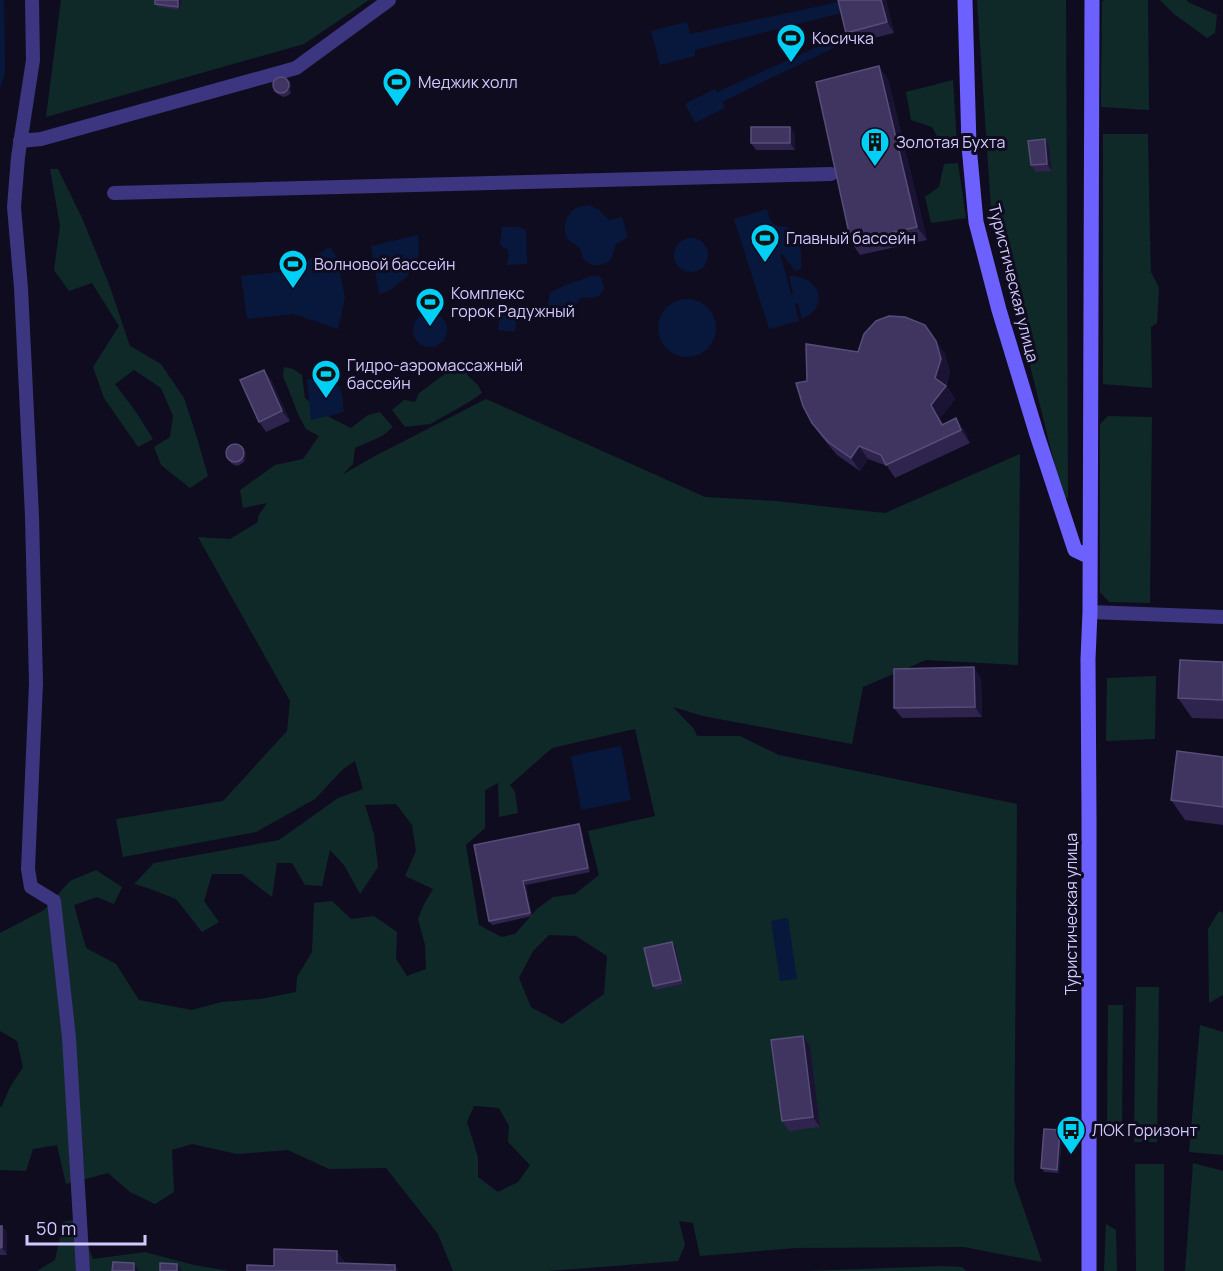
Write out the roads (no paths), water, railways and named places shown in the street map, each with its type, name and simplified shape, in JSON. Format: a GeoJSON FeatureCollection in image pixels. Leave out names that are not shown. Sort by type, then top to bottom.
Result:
{"type":"FeatureCollection","features":[{"type":"Feature","properties":{"kind":"street"},"geometry":{"type":"LineString","coordinates":[[32,0],[33,60],[20,141],[14,207],[21,288],[32,516],[36,683],[27,869],[31,887],[54,901],[69,1038],[83,1271]]}},
{"type":"Feature","properties":{"kind":"street"},"geometry":{"type":"LineString","coordinates":[[20,141],[41,139],[296,68],[389,0]]}},
{"type":"Feature","properties":{"kind":"street","name":"Туристическая улица"},"geometry":{"type":"LineString","coordinates":[[965,0],[969,146],[976,222],[999,310],[1075,550],[1090,557]]}},
{"type":"Feature","properties":{"kind":"street","name":"Туристическая улица"},"geometry":{"type":"LineString","coordinates":[[1089,1271],[1088,659],[1092,0]]}},
{"type":"Feature","properties":{"kind":"street"},"geometry":{"type":"LineString","coordinates":[[114,193],[831,174]]}},
{"type":"Feature","properties":{"kind":"street"},"geometry":{"type":"LineString","coordinates":[[1090,612],[1223,617]]}},
{"type":"Feature","properties":{"kind":"water"},"geometry":{"type":"Polygon","coordinates":[[[0,0],[4,0],[5,72],[0,89],[0,0]]]}},
{"type":"Feature","properties":{"kind":"water"},"geometry":{"type":"Polygon","coordinates":[[[843,1],[845,12],[695,50],[695,56],[660,65],[651,31],[687,22],[690,34],[843,1]]]}},
{"type":"Feature","properties":{"kind":"water","name":"Косичка"},"geometry":{"type":"Polygon","coordinates":[[[851,32],[852,39],[722,102],[725,108],[695,123],[685,104],[715,89],[717,92],[851,32]]]}},
{"type":"Feature","properties":{"kind":"water"},"geometry":{"type":"Polygon","coordinates":[[[588,205],[598,209],[609,220],[622,217],[628,237],[616,244],[612,257],[603,264],[594,265],[587,262],[580,248],[567,238],[565,226],[569,214],[578,207],[588,205]]]}},
{"type":"Feature","properties":{"kind":"water","name":"Главный бассейн"},"geometry":{"type":"Polygon","coordinates":[[[767,209],[773,223],[788,227],[800,246],[801,269],[795,271],[780,253],[791,294],[793,294],[789,276],[796,276],[809,281],[818,291],[819,297],[814,311],[802,319],[798,303],[795,304],[799,321],[769,329],[734,219],[767,209]]]}},
{"type":"Feature","properties":{"kind":"water"},"geometry":{"type":"Polygon","coordinates":[[[502,227],[519,227],[526,230],[527,264],[506,265],[509,256],[508,250],[500,244],[502,227]]]}},
{"type":"Feature","properties":{"kind":"water"},"geometry":{"type":"Polygon","coordinates":[[[418,235],[419,255],[407,277],[388,291],[379,294],[371,246],[418,235]]]}},
{"type":"Feature","properties":{"kind":"water"},"geometry":{"type":"Polygon","coordinates":[[[691,238],[703,243],[708,255],[703,267],[691,272],[679,267],[674,255],[679,243],[691,238]]]}},
{"type":"Feature","properties":{"kind":"water","name":"Волновой бассейн"},"geometry":{"type":"Polygon","coordinates":[[[330,247],[337,258],[345,298],[338,329],[294,314],[247,319],[241,276],[289,271],[330,247]]]}},
{"type":"Feature","properties":{"kind":"water"},"geometry":{"type":"Polygon","coordinates":[[[592,276],[601,278],[604,289],[599,295],[579,299],[571,311],[565,313],[551,310],[548,304],[550,293],[592,276]]]}},
{"type":"Feature","properties":{"kind":"water"},"geometry":{"type":"Polygon","coordinates":[[[687,299],[698,301],[708,307],[714,317],[716,328],[714,339],[708,349],[698,355],[687,357],[676,355],[666,349],[660,339],[658,328],[660,317],[666,307],[676,301],[687,299]]]}},
{"type":"Feature","properties":{"kind":"water"},"geometry":{"type":"Polygon","coordinates":[[[505,308],[517,314],[515,332],[498,330],[500,313],[505,314],[505,308]]]}},
{"type":"Feature","properties":{"kind":"water","name":"Комплекс горок Радужный"},"geometry":{"type":"Polygon","coordinates":[[[430,313],[442,318],[447,330],[442,342],[430,347],[418,342],[413,330],[418,318],[430,313]]]}},
{"type":"Feature","properties":{"kind":"water","name":"Гидро-аэромассажный бассейн"},"geometry":{"type":"Polygon","coordinates":[[[329,378],[340,388],[344,412],[311,420],[307,379],[329,378]]]}},
{"type":"Feature","properties":{"kind":"water"},"geometry":{"type":"Polygon","coordinates":[[[621,746],[631,800],[581,810],[571,756],[621,746]]]}},
{"type":"Feature","properties":{"kind":"water"},"geometry":{"type":"Polygon","coordinates":[[[788,918],[797,979],[780,981],[771,921],[788,918]]]}},
{"type":"Feature","properties":{"kind":"place","name":"Косичка"},"geometry":{"type":"Point","coordinates":[791,64]}},
{"type":"Feature","properties":{"kind":"place","name":"Меджик холл"},"geometry":{"type":"Point","coordinates":[397,108]}},
{"type":"Feature","properties":{"kind":"place","name":"Золотая Бухта"},"geometry":{"type":"Point","coordinates":[875,168]}},
{"type":"Feature","properties":{"kind":"place","name":"Главный бассейн"},"geometry":{"type":"Point","coordinates":[765,264]}},
{"type":"Feature","properties":{"kind":"place","name":"Волновой бассейн"},"geometry":{"type":"Point","coordinates":[293,290]}},
{"type":"Feature","properties":{"kind":"place","name":"Комплекс горок Радужный"},"geometry":{"type":"Point","coordinates":[430,328]}},
{"type":"Feature","properties":{"kind":"place","name":"Гидро-аэромассажный бассейн"},"geometry":{"type":"Point","coordinates":[326,400]}},
{"type":"Feature","properties":{"kind":"place","name":"ЛОК Горизонт"},"geometry":{"type":"Point","coordinates":[1071,1156]}}]}
